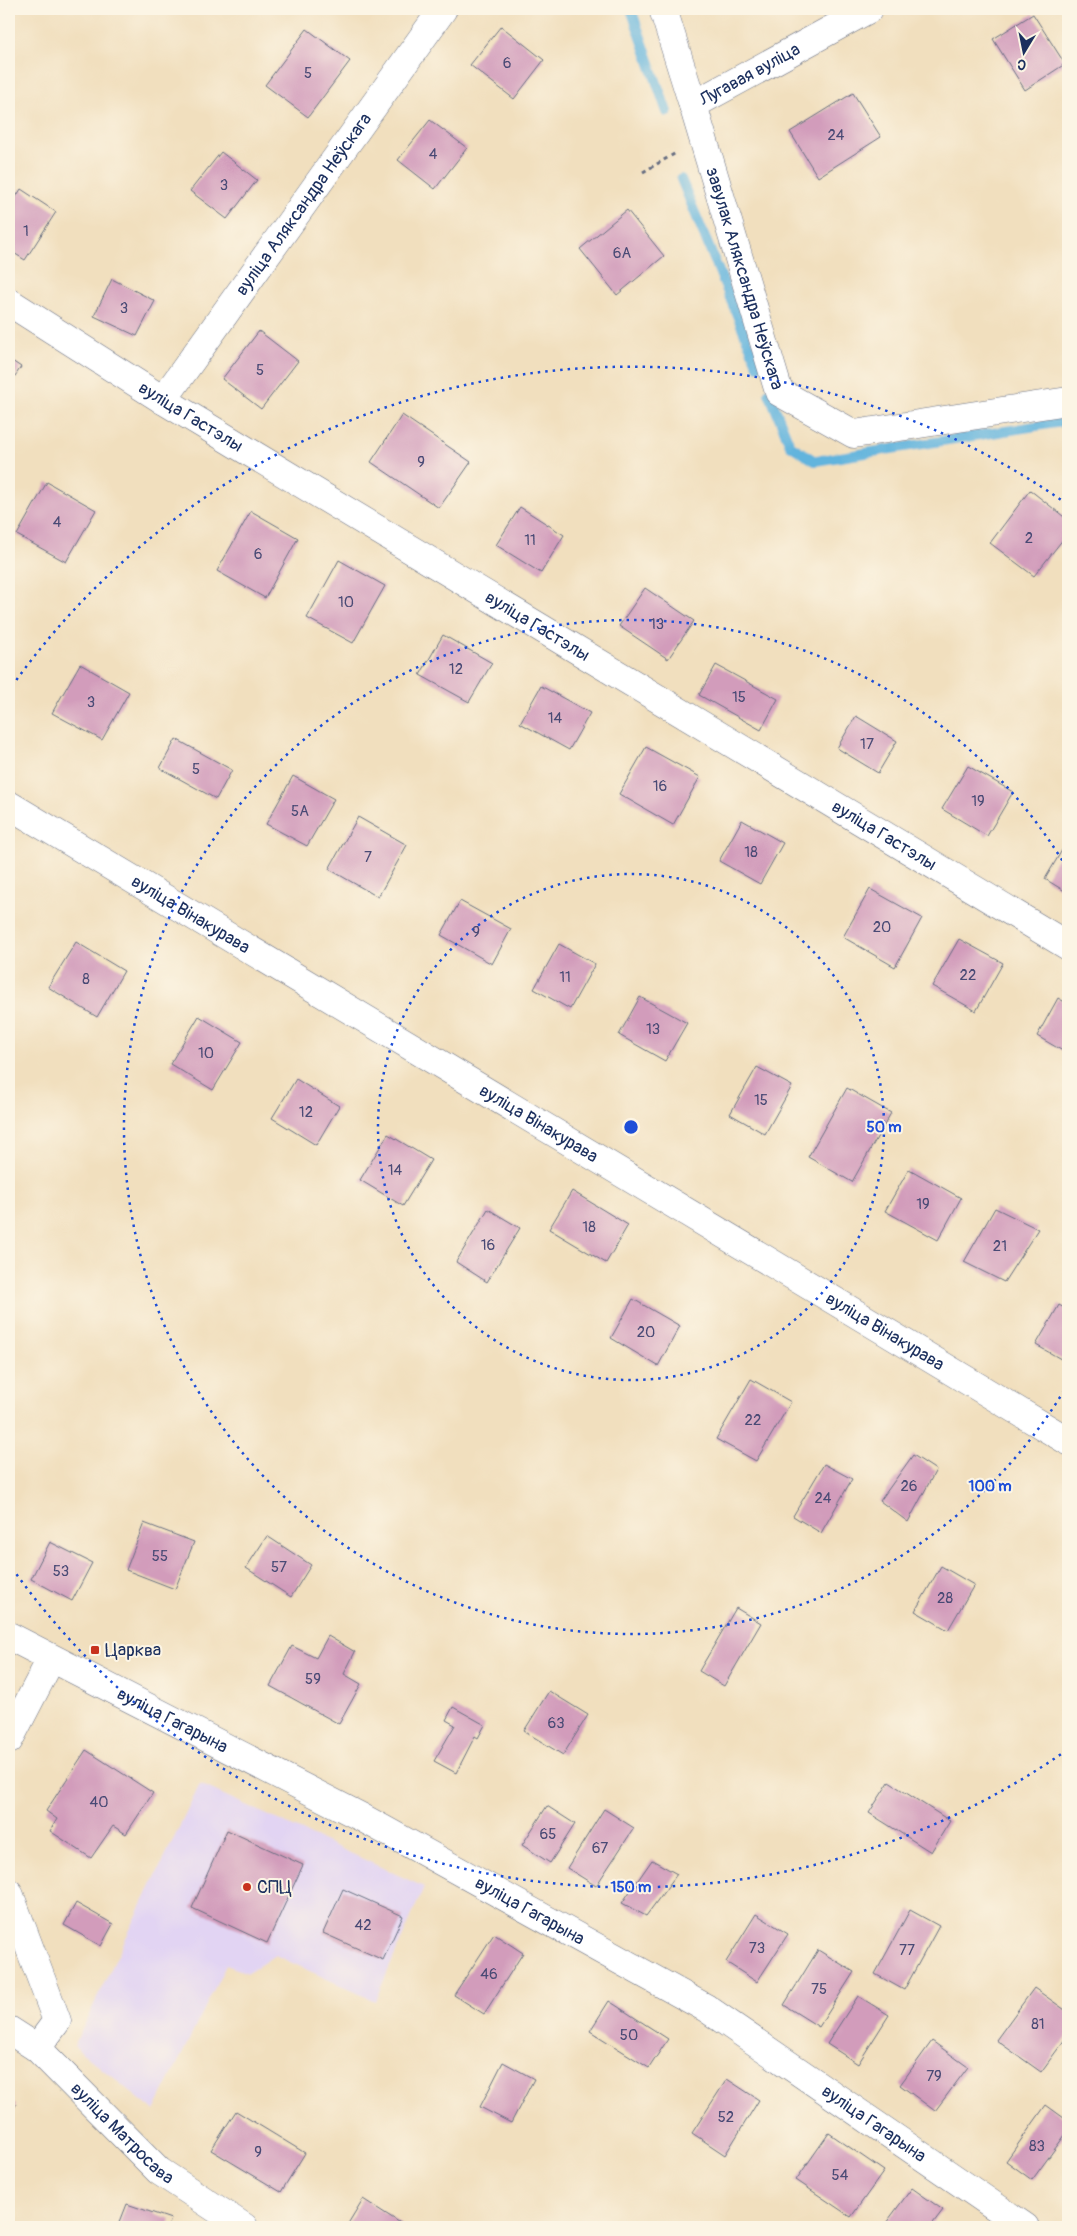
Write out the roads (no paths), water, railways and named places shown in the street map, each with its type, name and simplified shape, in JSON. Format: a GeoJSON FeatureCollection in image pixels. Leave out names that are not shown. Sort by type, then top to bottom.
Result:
{"type":"FeatureCollection","features":[{"type":"Feature","properties":{"kind":"street","name":"вуліца Аляксандра Неўскага"},"geometry":{"type":"LineString","coordinates":[[163,400],[443,9]]}},
{"type":"Feature","properties":{"kind":"street","name":"Лугавая вуліца"},"geometry":{"type":"LineString","coordinates":[[664,9],[692,105],[868,9]]}},
{"type":"Feature","properties":{"kind":"street","name":"завулак Аляксандра Неўскага"},"geometry":{"type":"LineString","coordinates":[[692,105],[779,392],[854,434],[1068,401]]}},
{"type":"Feature","properties":{"kind":"street","name":"вуліца Гастэлы"},"geometry":{"type":"LineString","coordinates":[[9,302],[163,400],[1068,946]]}},
{"type":"Feature","properties":{"kind":"street","name":"вуліца Вінакурава"},"geometry":{"type":"LineString","coordinates":[[9,805],[1068,1441]]}},
{"type":"Feature","properties":{"kind":"street","name":"вуліца Гагарына"},"geometry":{"type":"LineString","coordinates":[[9,1636],[361,1818],[706,2008],[1025,2227]]}},
{"type":"Feature","properties":{"kind":"street"},"geometry":{"type":"LineString","coordinates":[[9,1740],[51,1659]]}},
{"type":"Feature","properties":{"kind":"street"},"geometry":{"type":"LineString","coordinates":[[9,1893],[58,2021],[37,2048]]}},
{"type":"Feature","properties":{"kind":"street","name":"вуліца Матросава"},"geometry":{"type":"LineString","coordinates":[[9,2030],[37,2048],[158,2171],[244,2227]]}},
{"type":"Feature","properties":{"kind":"waterway"},"geometry":{"type":"LineString","coordinates":[[631,9],[667,112]]}},
{"type":"Feature","properties":{"kind":"waterway"},"geometry":{"type":"LineString","coordinates":[[681,179],[758,366]]}},
{"type":"Feature","properties":{"kind":"waterway"},"geometry":{"type":"LineString","coordinates":[[769,393],[790,445],[815,461],[1068,421]]}},
{"type":"Feature","properties":{"kind":"place","name":"Царква"},"geometry":{"type":"Point","coordinates":[95,1650]}},
{"type":"Feature","properties":{"kind":"place","name":"СПЦ"},"geometry":{"type":"Point","coordinates":[247,1887]}}]}
